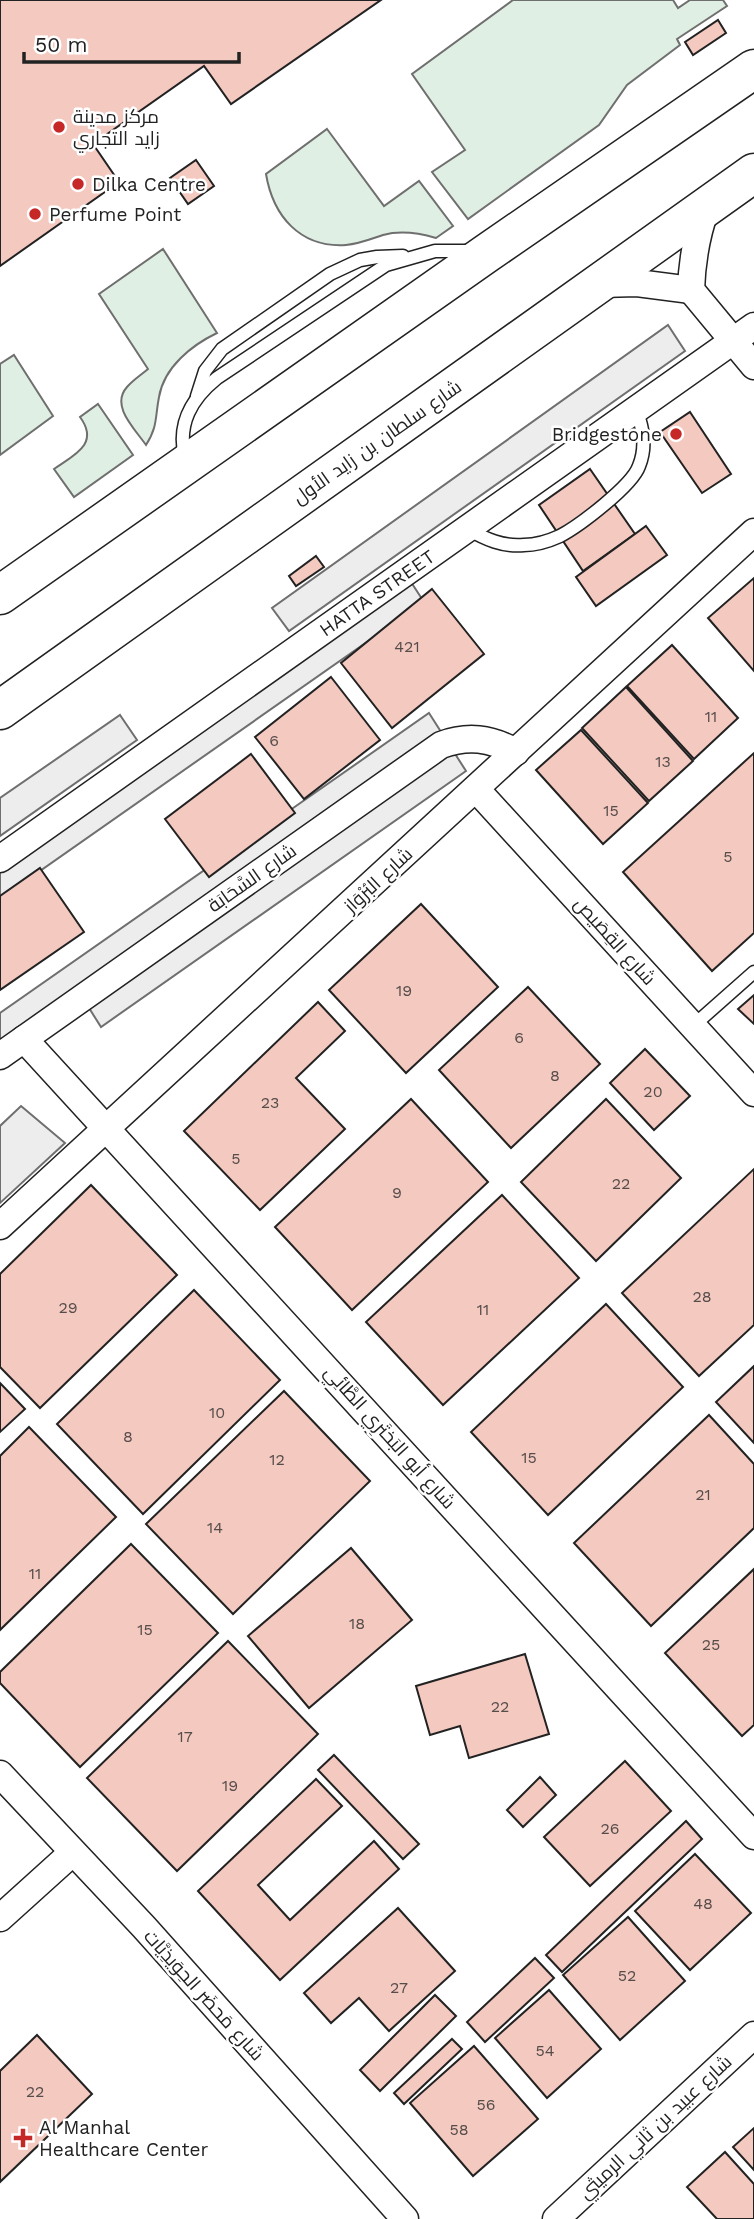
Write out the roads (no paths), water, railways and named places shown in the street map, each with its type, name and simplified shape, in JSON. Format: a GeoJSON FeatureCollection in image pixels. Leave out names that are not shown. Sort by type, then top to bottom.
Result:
{"type":"FeatureCollection","features":[{"type":"Feature","properties":{"kind":"main road"},"geometry":{"type":"LineString","coordinates":[[0,595],[754,69]]}},
{"type":"Feature","properties":{"kind":"main road","name":"شارع سلطان بن زايد الأول"},"geometry":{"type":"LineString","coordinates":[[0,710],[754,173]]}},
{"type":"Feature","properties":{"kind":"street"},"geometry":{"type":"LineString","coordinates":[[706,208],[696,236],[691,290],[754,366]]}},
{"type":"Feature","properties":{"kind":"street"},"geometry":{"type":"LineString","coordinates":[[600,284],[637,283],[691,290]]}},
{"type":"Feature","properties":{"kind":"street","name":"HATTA STREET"},"geometry":{"type":"LineString","coordinates":[[0,859],[754,326]]}},
{"type":"Feature","properties":{"kind":"street","name":"شارع البُرْوَاز"},"geometry":{"type":"LineString","coordinates":[[0,1226],[754,532]]}},
{"type":"Feature","properties":{"kind":"street","name":"شارع السَّحَابَة"},"geometry":{"type":"LineString","coordinates":[[0,1056],[441,745],[474,738],[491,741],[516,751]]}},
{"type":"Feature","properties":{"kind":"street","name":"شارع القِصَيص"},"geometry":{"type":"LineString","coordinates":[[476,789],[754,1093]]}},
{"type":"Feature","properties":{"kind":"street","name":"شارع أبو البَختَرِي الطَّائِي"},"geometry":{"type":"LineString","coordinates":[[24,1040],[754,1836]]}},
{"type":"Feature","properties":{"kind":"street","name":"شارع مَحضَر الحِوَيذِيَّات"},"geometry":{"type":"LineString","coordinates":[[0,1774],[144,1927],[405,2219]]}},
{"type":"Feature","properties":{"kind":"street"},"geometry":{"type":"LineString","coordinates":[[0,1918],[72,1853]]}},
{"type":"Feature","properties":{"kind":"street","name":"شارع عبيد بن ثاني الرميثي"},"geometry":{"type":"LineString","coordinates":[[556,2219],[754,2035]]}},
{"type":"Feature","properties":{"kind":"lane"},"geometry":{"type":"LineString","coordinates":[[187,463],[182,444],[183,425],[190,406],[217,378],[386,265],[435,251],[487,253]]}},
{"type":"Feature","properties":{"kind":"lane"},"geometry":{"type":"LineString","coordinates":[[197,397],[205,370],[222,349],[330,274],[353,263],[377,257],[410,257]]}},
{"type":"Feature","properties":{"kind":"lane"},"geometry":{"type":"LineString","coordinates":[[468,529],[485,539],[524,545],[561,535],[577,524],[628,485],[639,468],[644,448],[643,428],[636,409]]}},
{"type":"Feature","properties":{"kind":"lane"},"geometry":{"type":"LineString","coordinates":[[693,1026],[754,972]]}},
{"type":"Feature","properties":{"kind":"place","name":"مركز مدينة زايد التجاري"},"geometry":{"type":"Point","coordinates":[59,127]}},
{"type":"Feature","properties":{"kind":"place","name":"Dilka Centre"},"geometry":{"type":"Point","coordinates":[78,184]}},
{"type":"Feature","properties":{"kind":"place","name":"Perfume Point"},"geometry":{"type":"Point","coordinates":[35,214]}},
{"type":"Feature","properties":{"kind":"place","name":"Bridgestone"},"geometry":{"type":"Point","coordinates":[676,434]}},
{"type":"Feature","properties":{"kind":"place","name":"Al Manhal Healthcare Center"},"geometry":{"type":"Point","coordinates":[23,2138]}}]}
